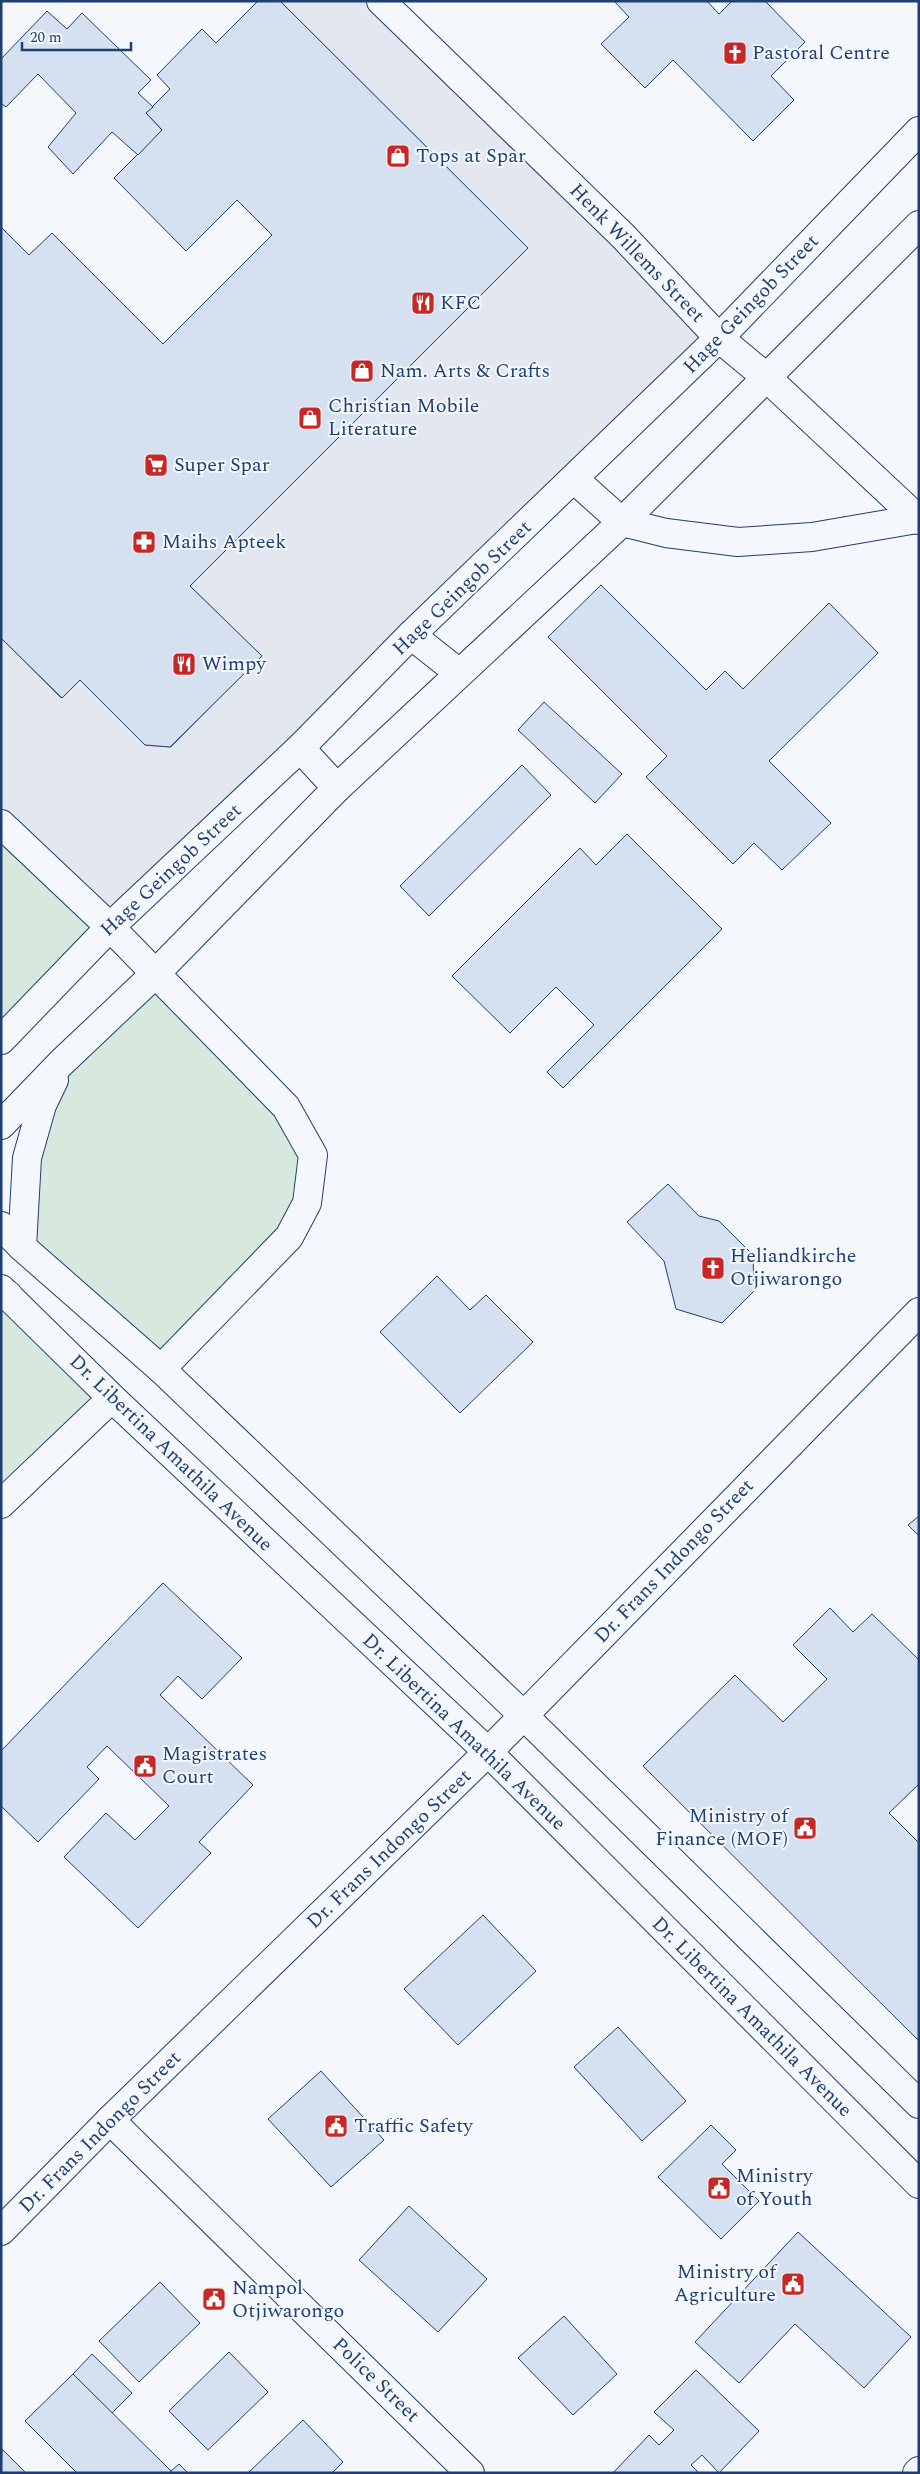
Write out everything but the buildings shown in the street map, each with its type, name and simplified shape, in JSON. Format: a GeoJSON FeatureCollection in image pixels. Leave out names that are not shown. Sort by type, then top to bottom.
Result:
{"type":"FeatureCollection","features":[{"type":"Feature","properties":{"kind":"main road","name":"Henk Willems Street"},"geometry":{"type":"LineString","coordinates":[[381,1],[623,236],[719,338],[768,378],[918,520]]}},
{"type":"Feature","properties":{"kind":"main road","name":"Hage Geingob Street"},"geometry":{"type":"LineString","coordinates":[[1,1040],[110,927],[300,748],[411,635],[575,480],[719,338],[919,131]]}},
{"type":"Feature","properties":{"kind":"main road"},"geometry":{"type":"LineString","coordinates":[[1,1125],[62,1062],[155,974],[337,788],[622,522],[919,225]]}},
{"type":"Feature","properties":{"kind":"main road"},"geometry":{"type":"LineString","coordinates":[[575,480],[622,522],[666,533],[738,542],[812,537],[918,520]]}},
{"type":"Feature","properties":{"kind":"main road"},"geometry":{"type":"LineString","coordinates":[[411,635],[459,673]]}},
{"type":"Feature","properties":{"kind":"main road"},"geometry":{"type":"LineString","coordinates":[[300,748],[337,788]]}},
{"type":"Feature","properties":{"kind":"main road"},"geometry":{"type":"LineString","coordinates":[[1,824],[110,927],[286,1106],[313,1155],[308,1203],[289,1236],[161,1369]]}},
{"type":"Feature","properties":{"kind":"main road"},"geometry":{"type":"LineString","coordinates":[[22,1247],[27,1158],[42,1105],[62,1062]]}},
{"type":"Feature","properties":{"kind":"main road"},"geometry":{"type":"LineString","coordinates":[[1,1226],[22,1247],[161,1369],[523,1716],[919,2104]]}},
{"type":"Feature","properties":{"kind":"main road","name":"Dr. Libertina Amathila Avenue"},"geometry":{"type":"LineString","coordinates":[[3,1293],[488,1752],[919,2184]]}},
{"type":"Feature","properties":{"kind":"main road","name":"Dr. Frans Indongo Street"},"geometry":{"type":"LineString","coordinates":[[1,2231],[110,2120],[488,1752],[919,1312]]}},
{"type":"Feature","properties":{"kind":"main road"},"geometry":{"type":"LineString","coordinates":[[1,1504],[112,1398]]}},
{"type":"Feature","properties":{"kind":"main road","name":"Police Street"},"geometry":{"type":"LineString","coordinates":[[110,2120],[470,2473]]}},
{"type":"Feature","properties":{"kind":"shaded area"},"geometry":{"type":"Polygon","coordinates":[[[280,1],[381,1],[719,338],[110,927],[1,825],[1,638],[61,698],[80,680],[145,745],[171,747],[261,656],[190,586],[528,248],[280,1]]]}},
{"type":"Feature","properties":{"kind":"shaded area"},"geometry":{"type":"Polygon","coordinates":[[[1,825],[110,927],[1,1040],[1,825]]]}},
{"type":"Feature","properties":{"kind":"shaded area"},"geometry":{"type":"Polygon","coordinates":[[[155,974],[313,1155],[307,1203],[161,1369],[22,1247],[42,1105],[155,974]]]}},
{"type":"Feature","properties":{"kind":"shaded area"},"geometry":{"type":"Polygon","coordinates":[[[1,1295],[112,1398],[1,1504],[1,1295]]]}},
{"type":"Feature","properties":{"kind":"place","name":"Pastoral Centre"},"geometry":{"type":"Point","coordinates":[735,53]}},
{"type":"Feature","properties":{"kind":"place","name":"Tops at Spar"},"geometry":{"type":"Point","coordinates":[398,156]}},
{"type":"Feature","properties":{"kind":"place","name":"KFC"},"geometry":{"type":"Point","coordinates":[423,303]}},
{"type":"Feature","properties":{"kind":"place","name":"Nam. Arts & Crafts"},"geometry":{"type":"Point","coordinates":[362,371]}},
{"type":"Feature","properties":{"kind":"place","name":"Christian Mobile Literature"},"geometry":{"type":"Point","coordinates":[310,418]}},
{"type":"Feature","properties":{"kind":"place","name":"Super Spar"},"geometry":{"type":"Point","coordinates":[156,465]}},
{"type":"Feature","properties":{"kind":"place","name":"Maihs Apteek"},"geometry":{"type":"Point","coordinates":[144,542]}},
{"type":"Feature","properties":{"kind":"place","name":"Wimpy"},"geometry":{"type":"Point","coordinates":[184,664]}},
{"type":"Feature","properties":{"kind":"place","name":"Heliandkirche Otjiwarongo"},"geometry":{"type":"Point","coordinates":[713,1268]}},
{"type":"Feature","properties":{"kind":"place","name":"Magistrates Court"},"geometry":{"type":"Point","coordinates":[145,1766]}},
{"type":"Feature","properties":{"kind":"place","name":"Ministry of Finance (MOF)"},"geometry":{"type":"Point","coordinates":[805,1828]}},
{"type":"Feature","properties":{"kind":"place","name":"Traffic Safety"},"geometry":{"type":"Point","coordinates":[336,2126]}},
{"type":"Feature","properties":{"kind":"place","name":"Ministry of Youth"},"geometry":{"type":"Point","coordinates":[719,2188]}},
{"type":"Feature","properties":{"kind":"place","name":"Ministry of Agriculture"},"geometry":{"type":"Point","coordinates":[793,2284]}},
{"type":"Feature","properties":{"kind":"place","name":"Nampol Otjiwarongo"},"geometry":{"type":"Point","coordinates":[214,2299]}}]}
